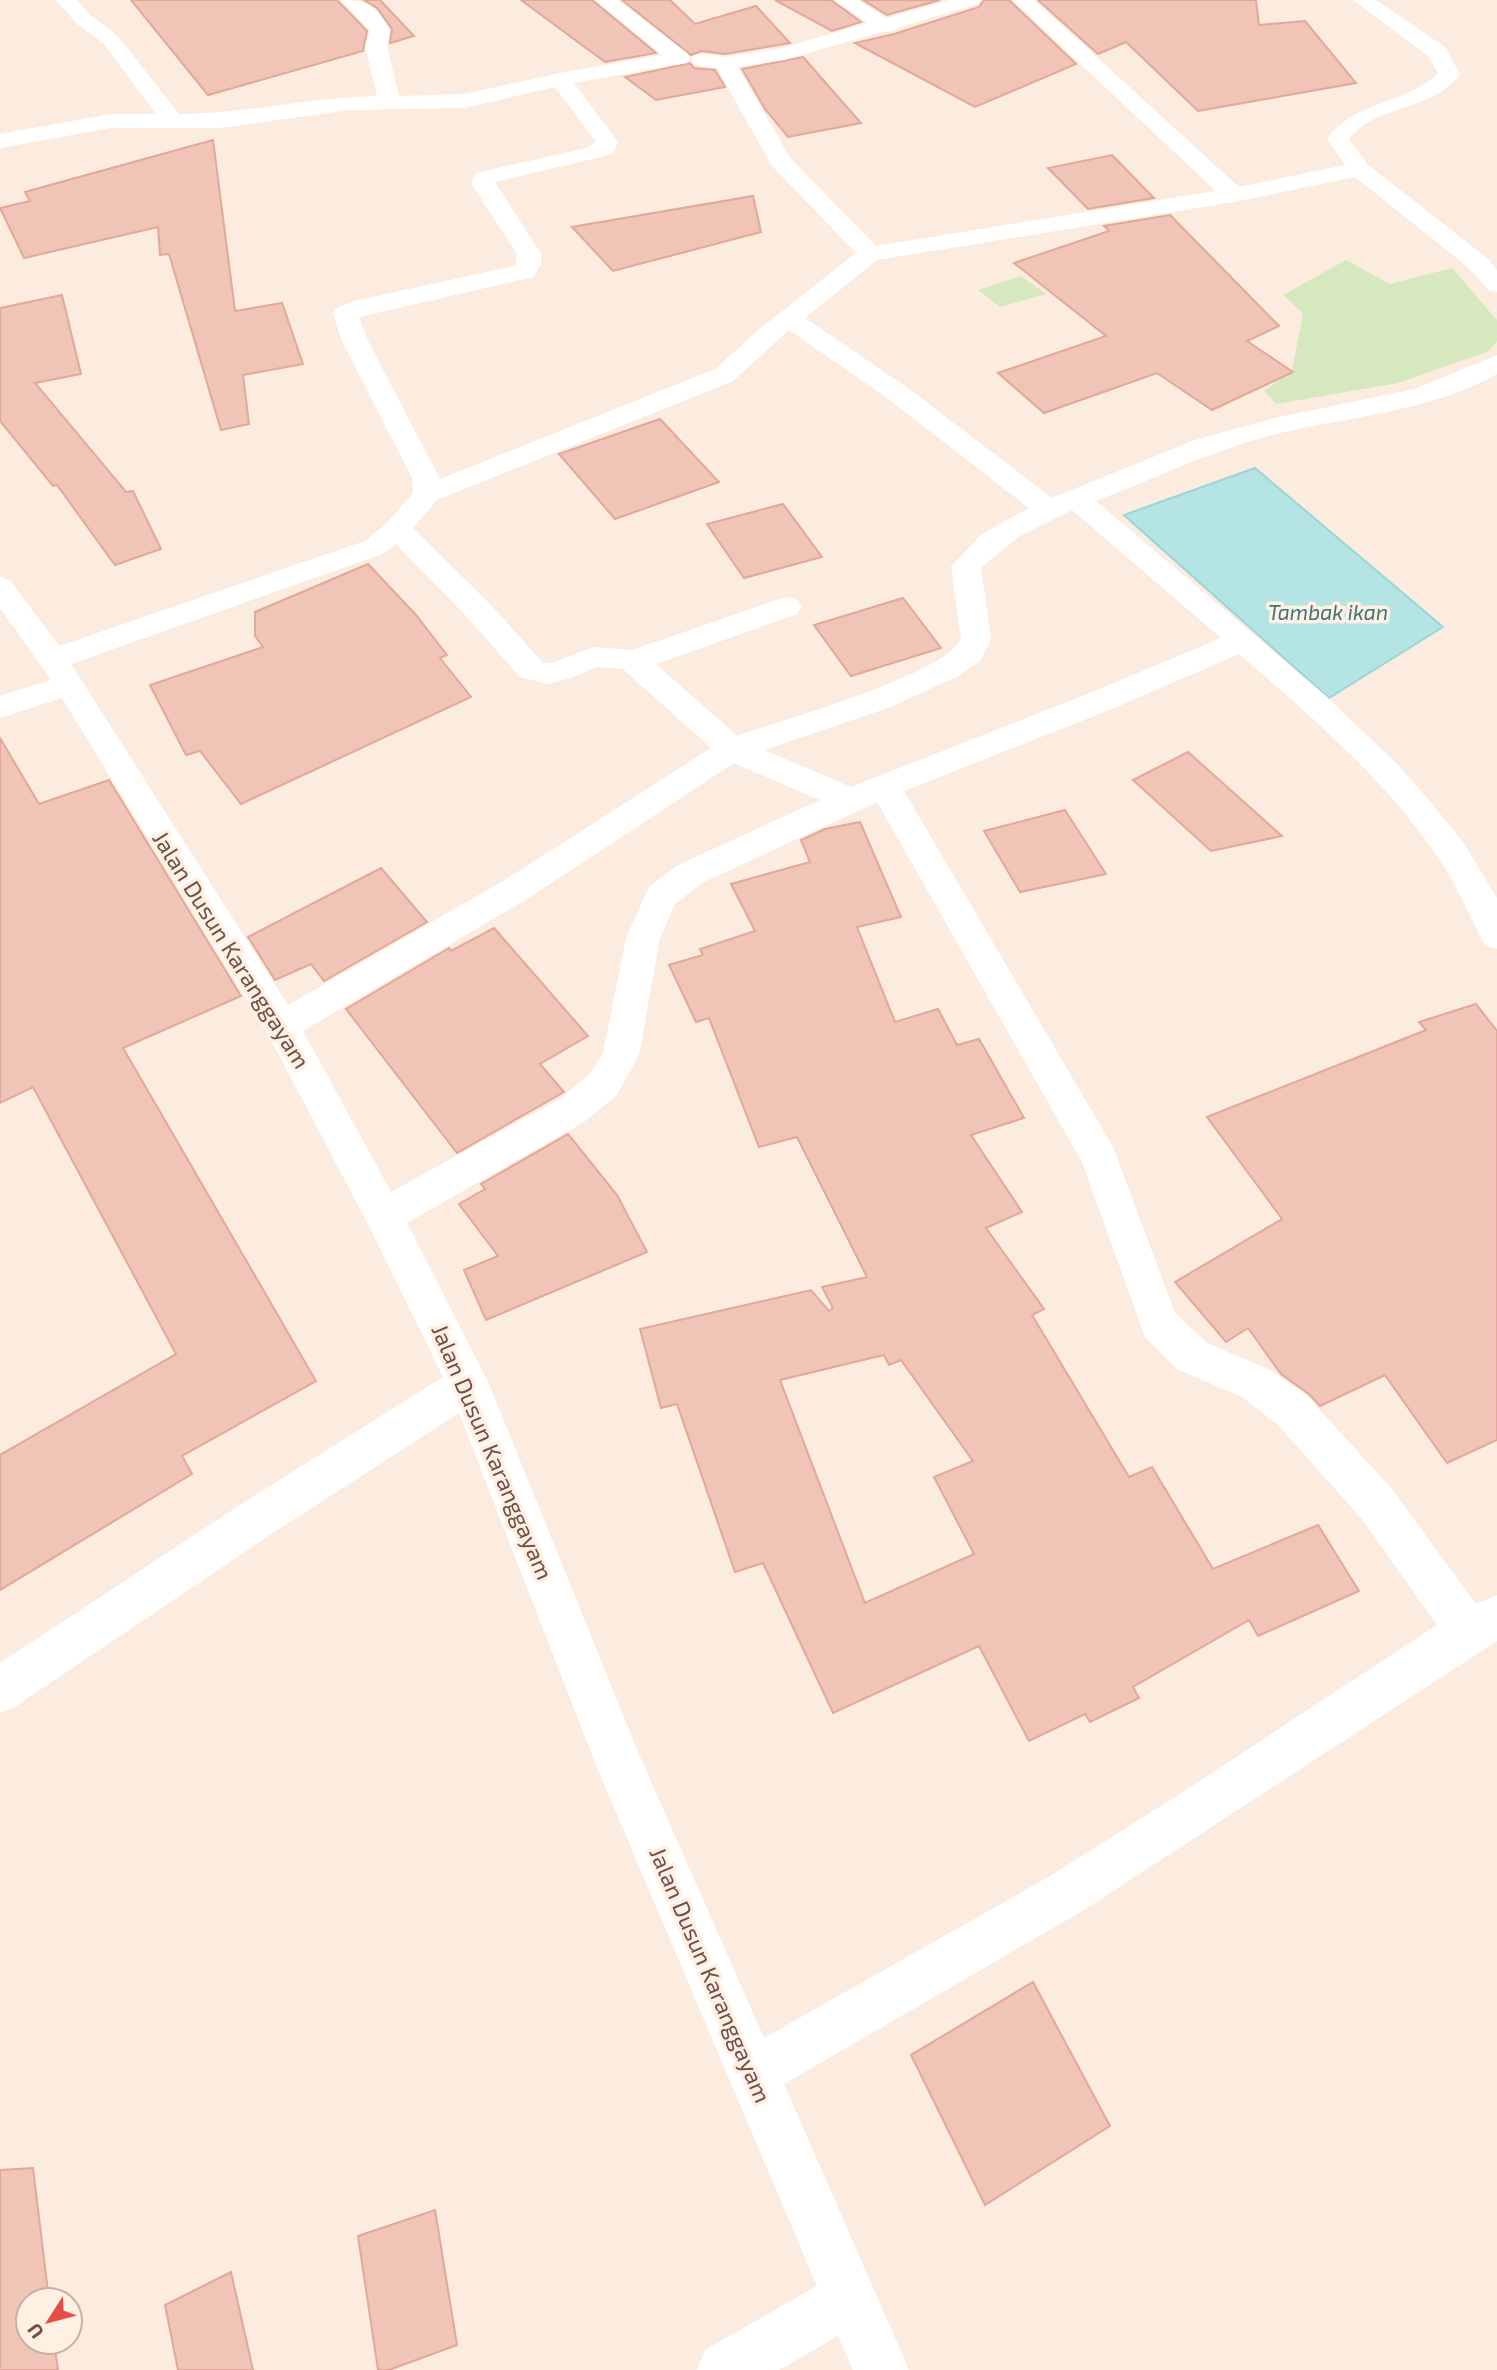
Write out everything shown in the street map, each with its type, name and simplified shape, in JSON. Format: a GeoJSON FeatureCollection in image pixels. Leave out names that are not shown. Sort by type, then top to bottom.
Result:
{"type":"FeatureCollection","features":[{"type":"Feature","properties":{"kind":"street"},"geometry":{"type":"LineString","coordinates":[[66,0],[83,19],[111,40],[172,120]]}},
{"type":"Feature","properties":{"kind":"street"},"geometry":{"type":"LineString","coordinates":[[351,0],[373,19],[380,30],[376,46],[389,101]]}},
{"type":"Feature","properties":{"kind":"street"},"geometry":{"type":"LineString","coordinates":[[605,0],[679,58]]}},
{"type":"Feature","properties":{"kind":"street"},"geometry":{"type":"LineString","coordinates":[[844,0],[887,27]]}},
{"type":"Feature","properties":{"kind":"street"},"geometry":{"type":"LineString","coordinates":[[0,141],[111,121],[220,121],[350,103],[464,101],[559,79],[679,58],[725,62],[784,54],[887,27],[971,0]]}},
{"type":"Feature","properties":{"kind":"street"},"geometry":{"type":"LineString","coordinates":[[1022,0],[1234,195]]}},
{"type":"Feature","properties":{"kind":"street"},"geometry":{"type":"LineString","coordinates":[[1363,0],[1437,52],[1449,74],[1431,91],[1380,110],[1343,130],[1339,139],[1359,169],[1478,263],[1497,285]]}},
{"type":"Feature","properties":{"kind":"street"},"geometry":{"type":"LineString","coordinates":[[725,62],[780,161],[870,254]]}},
{"type":"Feature","properties":{"kind":"street"},"geometry":{"type":"LineString","coordinates":[[426,494],[426,478],[354,339],[346,313],[363,306],[524,272],[529,264],[530,254],[484,183],[484,178],[594,153],[605,149],[607,142],[559,79]]}},
{"type":"Feature","properties":{"kind":"street"},"geometry":{"type":"LineString","coordinates":[[0,707],[61,672],[376,547],[397,528],[426,494],[723,375],[870,254],[1234,195],[1359,169]]}},
{"type":"Feature","properties":{"kind":"street"},"geometry":{"type":"LineString","coordinates":[[789,318],[1063,504],[1243,640],[1361,746],[1448,844],[1492,921],[1497,936]]}},
{"type":"Feature","properties":{"kind":"street"},"geometry":{"type":"LineString","coordinates":[[282,1027],[520,887],[737,752],[920,684],[969,654],[976,639],[966,566],[978,551],[1003,534],[1063,504],[1190,450],[1291,423],[1368,409],[1414,397],[1464,379],[1497,363]]}},
{"type":"Feature","properties":{"kind":"street"},"geometry":{"type":"LineString","coordinates":[[397,528],[478,610],[531,670],[540,675],[553,675],[593,657],[615,656],[633,661],[737,752],[817,785],[867,793],[1100,1158],[1159,1324],[1192,1356],[1257,1384],[1292,1410],[1482,1624],[1067,1893],[752,2074]]}},
{"type":"Feature","properties":{"kind":"street","name":"Jalan Dusun Karanggayam"},"geometry":{"type":"LineString","coordinates":[[0,587],[61,672],[282,1027],[384,1216],[468,1384],[620,1765],[881,2370]]}},
{"type":"Feature","properties":{"kind":"street"},"geometry":{"type":"LineString","coordinates":[[633,661],[787,607]]}},
{"type":"Feature","properties":{"kind":"street"},"geometry":{"type":"LineString","coordinates":[[384,1216],[571,1111],[603,1085],[621,1055],[643,938],[661,897],[690,874],[867,793],[1243,640]]}},
{"type":"Feature","properties":{"kind":"street"},"geometry":{"type":"LineString","coordinates":[[0,1690],[258,1518],[468,1384]]}},
{"type":"Feature","properties":{"kind":"street"},"geometry":{"type":"LineString","coordinates":[[725,2370],[851,2297]]}},
{"type":"Feature","properties":{"kind":"green space"},"geometry":{"type":"Polygon","coordinates":[[[1346,260],[1390,284],[1452,268],[1497,320],[1497,341],[1489,351],[1398,383],[1276,404],[1264,391],[1292,371],[1303,313],[1283,295],[1346,260]]]}},
{"type":"Feature","properties":{"kind":"green space"},"geometry":{"type":"Polygon","coordinates":[[[1021,276],[1046,294],[1000,307],[978,290],[1021,276]]]}},
{"type":"Feature","properties":{"kind":"water","name":"Tambak ikan"},"geometry":{"type":"Polygon","coordinates":[[[1255,468],[1443,627],[1329,698],[1124,515],[1255,468]]]}},
{"type":"Feature","properties":{"kind":"building"},"geometry":{"type":"Polygon","coordinates":[[[131,0],[337,0],[367,31],[363,51],[208,95],[131,0]]]}},
{"type":"Feature","properties":{"kind":"building"},"geometry":{"type":"Polygon","coordinates":[[[364,0],[380,0],[414,36],[390,43],[392,29],[377,8],[364,0]]]}},
{"type":"Feature","properties":{"kind":"building"},"geometry":{"type":"Polygon","coordinates":[[[521,0],[592,0],[656,53],[605,62],[521,0]]]}},
{"type":"Feature","properties":{"kind":"building"},"geometry":{"type":"Polygon","coordinates":[[[622,0],[670,0],[695,24],[756,6],[790,43],[725,54],[702,51],[691,55],[622,0]]]}},
{"type":"Feature","properties":{"kind":"building"},"geometry":{"type":"Polygon","coordinates":[[[775,0],[831,0],[861,22],[832,31],[775,0]]]}},
{"type":"Feature","properties":{"kind":"building"},"geometry":{"type":"Polygon","coordinates":[[[863,0],[940,0],[887,15],[863,0]]]}},
{"type":"Feature","properties":{"kind":"building"},"geometry":{"type":"Polygon","coordinates":[[[984,0],[1009,0],[1076,64],[975,107],[855,43],[894,34],[979,7],[984,0]]]}},
{"type":"Feature","properties":{"kind":"building"},"geometry":{"type":"Polygon","coordinates":[[[1038,0],[1256,0],[1259,25],[1305,21],[1356,83],[1198,111],[1126,42],[1098,54],[1038,0]]]}},
{"type":"Feature","properties":{"kind":"building"},"geometry":{"type":"Polygon","coordinates":[[[803,57],[861,123],[788,137],[765,109],[742,69],[803,57]]]}},
{"type":"Feature","properties":{"kind":"building"},"geometry":{"type":"Polygon","coordinates":[[[690,63],[694,68],[715,70],[725,87],[656,100],[625,77],[690,63]]]}},
{"type":"Feature","properties":{"kind":"building"},"geometry":{"type":"Polygon","coordinates":[[[213,140],[235,311],[282,303],[303,364],[243,375],[249,424],[221,430],[169,254],[160,255],[158,227],[24,258],[0,208],[30,201],[25,192],[213,140]]]}},
{"type":"Feature","properties":{"kind":"building"},"geometry":{"type":"Polygon","coordinates":[[[1112,155],[1154,198],[1088,209],[1048,168],[1112,155]]]}},
{"type":"Feature","properties":{"kind":"building"},"geometry":{"type":"Polygon","coordinates":[[[753,196],[761,232],[613,271],[572,227],[753,196]]]}},
{"type":"Feature","properties":{"kind":"building"},"geometry":{"type":"Polygon","coordinates":[[[1170,215],[1279,326],[1247,341],[1293,372],[1212,410],[1157,373],[1044,413],[998,373],[1106,336],[1014,263],[1109,231],[1104,226],[1170,215]]]}},
{"type":"Feature","properties":{"kind":"building"},"geometry":{"type":"Polygon","coordinates":[[[62,295],[81,374],[35,383],[126,492],[133,491],[161,549],[115,565],[57,485],[53,486],[0,421],[0,308],[62,295]]]}},
{"type":"Feature","properties":{"kind":"building"},"geometry":{"type":"Polygon","coordinates":[[[660,419],[719,482],[615,519],[559,454],[660,419]]]}},
{"type":"Feature","properties":{"kind":"building"},"geometry":{"type":"Polygon","coordinates":[[[783,504],[822,557],[744,578],[707,524],[783,504]]]}},
{"type":"Feature","properties":{"kind":"building"},"geometry":{"type":"Polygon","coordinates":[[[368,564],[416,615],[447,655],[440,658],[471,697],[241,804],[200,751],[186,755],[150,685],[263,647],[255,636],[255,612],[368,564]]]}},
{"type":"Feature","properties":{"kind":"building"},"geometry":{"type":"Polygon","coordinates":[[[903,598],[941,648],[851,676],[814,625],[903,598]]]}},
{"type":"Feature","properties":{"kind":"building"},"geometry":{"type":"Polygon","coordinates":[[[0,738],[39,804],[109,780],[241,996],[123,1048],[316,1381],[182,1456],[192,1474],[0,1590],[0,1455],[176,1354],[33,1087],[0,1103],[0,738]]]}},
{"type":"Feature","properties":{"kind":"building"},"geometry":{"type":"Polygon","coordinates":[[[1188,752],[1282,836],[1211,851],[1133,780],[1188,752]]]}},
{"type":"Feature","properties":{"kind":"building"},"geometry":{"type":"Polygon","coordinates":[[[1065,810],[1106,874],[1020,892],[984,831],[1065,810]]]}},
{"type":"Feature","properties":{"kind":"building"},"geometry":{"type":"Polygon","coordinates":[[[860,822],[901,917],[857,927],[895,1022],[938,1009],[957,1045],[979,1039],[1024,1118],[971,1135],[1022,1212],[986,1228],[1044,1309],[1032,1315],[1129,1477],[1152,1467],[1213,1569],[1318,1525],[1359,1591],[1258,1636],[1249,1620],[1133,1687],[1139,1698],[1090,1722],[1085,1714],[1029,1741],[979,1646],[833,1713],[763,1563],[735,1572],[677,1404],[661,1408],[640,1329],[811,1290],[829,1311],[833,1308],[822,1287],[867,1277],[797,1137],[759,1147],[709,1018],[696,1022],[669,965],[703,955],[700,949],[755,931],[731,884],[810,862],[801,840],[825,829],[860,822]],[[884,1355],[780,1380],[865,1603],[974,1554],[934,1477],[973,1461],[901,1360],[889,1365],[884,1355]]]}},
{"type":"Feature","properties":{"kind":"building"},"geometry":{"type":"Polygon","coordinates":[[[381,868],[427,922],[324,981],[311,964],[275,980],[248,937],[381,868]]]}},
{"type":"Feature","properties":{"kind":"building"},"geometry":{"type":"Polygon","coordinates":[[[494,928],[588,1036],[540,1064],[564,1092],[457,1153],[346,1009],[449,948],[451,951],[494,928]]]}},
{"type":"Feature","properties":{"kind":"building"},"geometry":{"type":"Polygon","coordinates":[[[1476,1004],[1497,1031],[1497,1440],[1447,1463],[1385,1375],[1320,1406],[1309,1394],[1281,1374],[1248,1328],[1226,1342],[1175,1282],[1282,1219],[1207,1117],[1426,1030],[1419,1022],[1476,1004]]]}},
{"type":"Feature","properties":{"kind":"building"},"geometry":{"type":"Polygon","coordinates":[[[568,1134],[617,1195],[647,1252],[486,1320],[464,1270],[498,1256],[459,1204],[485,1189],[481,1184],[568,1134]]]}},
{"type":"Feature","properties":{"kind":"building"},"geometry":{"type":"Polygon","coordinates":[[[1033,1982],[1110,2126],[985,2205],[911,2055],[1033,1982]]]}},
{"type":"Feature","properties":{"kind":"building"},"geometry":{"type":"Polygon","coordinates":[[[33,2168],[47,2286],[14,2286],[14,2356],[56,2356],[58,2370],[0,2370],[0,2170],[33,2168]]]}},
{"type":"Feature","properties":{"kind":"building"},"geometry":{"type":"Polygon","coordinates":[[[435,2210],[457,2345],[389,2370],[378,2370],[358,2236],[435,2210]]]}},
{"type":"Feature","properties":{"kind":"building"},"geometry":{"type":"Polygon","coordinates":[[[231,2272],[253,2370],[178,2370],[165,2305],[231,2272]]]}}]}
